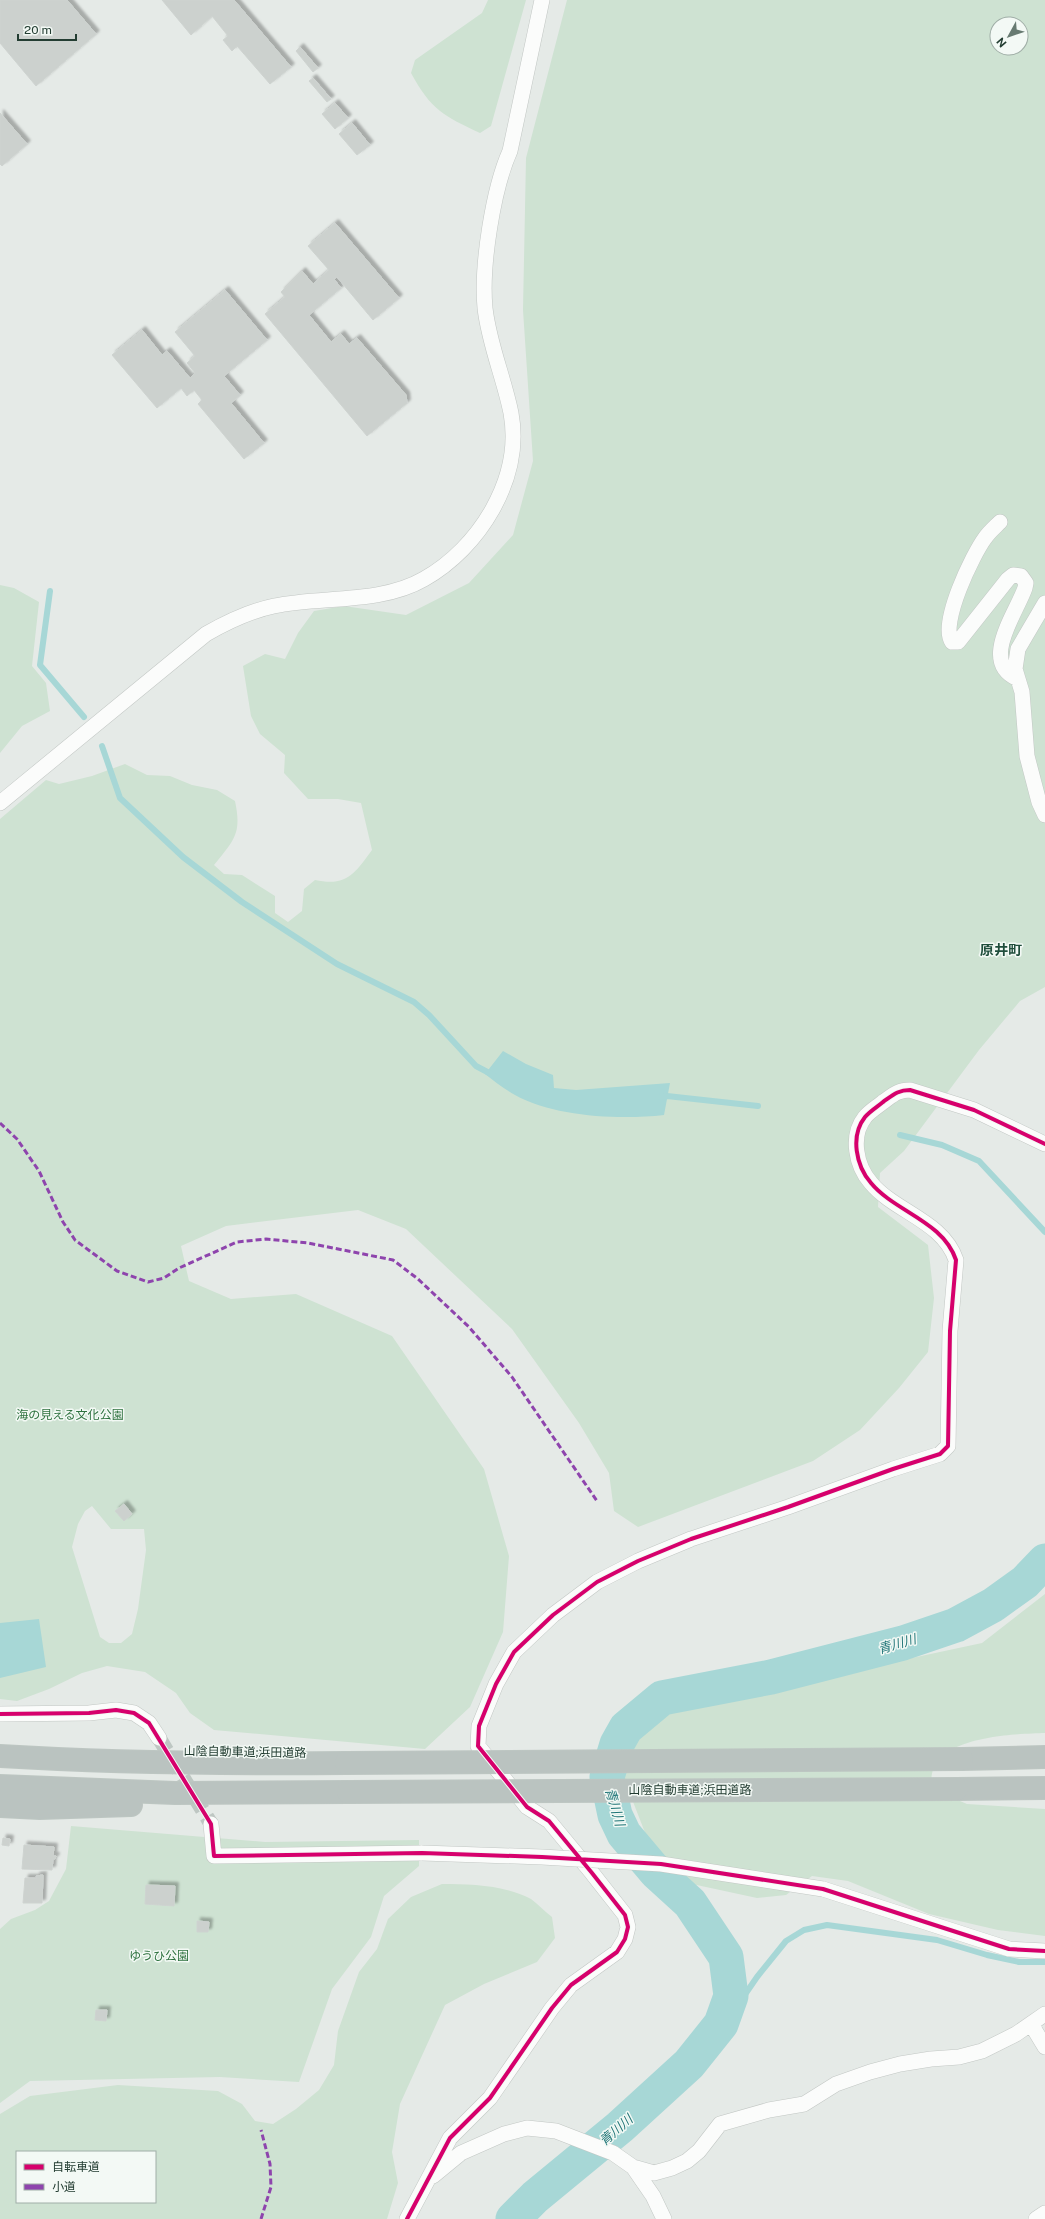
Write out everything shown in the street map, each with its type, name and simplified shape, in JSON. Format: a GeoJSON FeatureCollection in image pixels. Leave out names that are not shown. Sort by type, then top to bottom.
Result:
{"type":"FeatureCollection","features":[{"type":"Feature","properties":{"kind":"highway","name":"山陰自動車道;浜田道路"},"geometry":{"type":"LineString","coordinates":[[0,1756],[74,1760],[258,1764],[962,1759],[1045,1757]]}},
{"type":"Feature","properties":{"kind":"highway","name":"山陰自動車道;浜田道路"},"geometry":{"type":"LineString","coordinates":[[0,1786],[175,1793],[1045,1788]]}},
{"type":"Feature","properties":{"kind":"highway"},"geometry":{"type":"LineString","coordinates":[[0,1806],[47,1808],[162,1804],[324,1792]]}},
{"type":"Feature","properties":{"kind":"street"},"geometry":{"type":"LineString","coordinates":[[0,803],[206,634],[227,623],[273,606],[388,592],[415,584],[447,564],[480,529],[493,509],[506,475],[512,439],[511,414],[485,309],[486,262],[502,168],[510,151],[542,0]]}},
{"type":"Feature","properties":{"kind":"street"},"geometry":{"type":"LineString","coordinates":[[1000,522],[985,538],[967,570],[951,616],[950,636],[952,642],[958,642],[1008,579],[1013,575],[1021,576],[1026,583],[1025,588],[1000,649],[1002,665],[1007,672],[1018,679]]}},
{"type":"Feature","properties":{"kind":"street"},"geometry":{"type":"LineString","coordinates":[[1045,603],[1018,649],[1015,668],[1022,692],[1027,756],[1039,802],[1045,815]]}},
{"type":"Feature","properties":{"kind":"street"},"geometry":{"type":"LineString","coordinates":[[407,2219],[450,2138],[490,2098],[552,2008],[571,1985],[617,1952],[625,1939],[628,1927],[625,1915],[587,1868],[548,1821],[527,1807],[478,1746],[480,1726],[496,1684],[514,1652],[572,1600],[597,1582],[638,1561],[691,1539],[940,1454],[948,1446],[950,1345],[956,1260],[953,1250],[929,1225],[871,1183],[860,1165],[856,1148],[858,1131],[864,1118],[870,1112],[899,1090],[910,1090],[974,1110],[1045,1144]]}},
{"type":"Feature","properties":{"kind":"street"},"geometry":{"type":"LineString","coordinates":[[0,1714],[88,1713],[116,1710],[134,1713],[149,1723],[159,1738]]}},
{"type":"Feature","properties":{"kind":"street"},"geometry":{"type":"LineString","coordinates":[[211,1824],[214,1856],[422,1853],[542,1857],[661,1864],[823,1889],[1009,1949],[1045,1951]]}},
{"type":"Feature","properties":{"kind":"street"},"geometry":{"type":"LineString","coordinates":[[429,2179],[461,2153],[504,2134],[527,2128],[556,2131],[613,2153],[634,2167],[654,2173],[672,2168],[686,2161],[699,2151],[720,2124],[762,2112],[804,2104],[836,2084],[870,2072],[931,2058],[959,2057],[982,2051],[999,2044],[1045,2014]]}},
{"type":"Feature","properties":{"kind":"street"},"geometry":{"type":"LineString","coordinates":[[1031,2024],[1045,2047]]}},
{"type":"Feature","properties":{"kind":"street"},"geometry":{"type":"LineString","coordinates":[[634,2167],[653,2196],[664,2219]]}},
{"type":"Feature","properties":{"kind":"street"},"geometry":{"type":"LineString","coordinates":[[1036,2219],[1045,2213]]}},
{"type":"Feature","properties":{"kind":"green space"},"geometry":{"type":"Polygon","coordinates":[[[488,0],[526,0],[491,126],[480,133],[457,122],[432,104],[418,86],[411,73],[415,60],[482,13],[488,0]]]}},
{"type":"Feature","properties":{"kind":"green space","name":"海の見える文化公園"},"geometry":{"type":"Polygon","coordinates":[[[567,0],[1045,0],[1045,987],[1020,1001],[979,1050],[904,1151],[880,1173],[878,1207],[928,1245],[934,1298],[928,1352],[899,1388],[860,1430],[813,1461],[638,1527],[614,1511],[609,1473],[579,1423],[512,1329],[406,1229],[358,1210],[226,1226],[181,1246],[189,1281],[231,1299],[296,1294],[392,1336],[484,1469],[509,1556],[503,1632],[470,1707],[425,1749],[214,1730],[190,1713],[176,1693],[145,1672],[107,1666],[82,1673],[49,1689],[17,1701],[0,1699],[0,819],[46,780],[59,784],[92,776],[125,764],[147,775],[170,776],[192,785],[217,790],[235,801],[237,812],[237,829],[235,836],[214,865],[224,874],[242,875],[275,896],[275,913],[288,922],[302,911],[304,889],[315,880],[335,882],[343,880],[355,871],[372,850],[361,803],[338,799],[308,799],[284,773],[285,755],[260,734],[251,716],[243,666],[265,654],[285,659],[298,633],[314,611],[344,606],[406,615],[469,583],[513,535],[533,461],[523,310],[526,158],[567,0]],[[92,1506],[85,1511],[78,1524],[72,1547],[100,1637],[109,1643],[121,1643],[132,1634],[138,1609],[146,1550],[144,1529],[111,1529],[92,1506]]]}},
{"type":"Feature","properties":{"kind":"green space"},"geometry":{"type":"Polygon","coordinates":[[[0,585],[14,588],[39,602],[32,666],[46,683],[50,711],[22,726],[0,753],[0,585]]]}},
{"type":"Feature","properties":{"kind":"green space"},"geometry":{"type":"Polygon","coordinates":[[[1045,1594],[1045,1733],[994,1737],[974,1741],[957,1747],[942,1756],[934,1769],[932,1785],[946,1795],[967,1804],[1045,1809],[1045,1936],[998,1930],[929,1914],[848,1881],[812,1876],[786,1895],[757,1898],[692,1884],[651,1848],[623,1776],[627,1747],[664,1707],[706,1702],[982,1643],[1045,1594]]]}},
{"type":"Feature","properties":{"kind":"green space","name":"ゆうひ公園"},"geometry":{"type":"Polygon","coordinates":[[[71,1826],[265,1842],[419,1840],[419,1866],[384,1896],[371,1937],[332,1989],[299,2082],[220,2077],[30,2081],[0,2103],[0,1929],[11,1919],[35,1910],[49,1901],[66,1869],[71,1826]]]}},
{"type":"Feature","properties":{"kind":"green space"},"geometry":{"type":"Polygon","coordinates":[[[442,1884],[487,1886],[521,1894],[531,1899],[552,1917],[555,1938],[537,1962],[484,1984],[445,2005],[400,2104],[392,2152],[398,2183],[387,2219],[0,2219],[0,2114],[30,2096],[118,2085],[218,2091],[242,2104],[255,2121],[273,2124],[296,2109],[319,2090],[334,2065],[338,2031],[359,1972],[377,1949],[388,1919],[411,1897],[442,1884]]]}},
{"type":"Feature","properties":{"kind":"water"},"geometry":{"type":"Polygon","coordinates":[[[503,1051],[526,1064],[553,1075],[554,1088],[576,1090],[670,1083],[664,1115],[608,1117],[568,1112],[531,1102],[511,1093],[485,1074],[503,1051]]]}},
{"type":"Feature","properties":{"kind":"water"},"geometry":{"type":"Polygon","coordinates":[[[39,1619],[46,1667],[0,1678],[0,1623],[39,1619]]]}},
{"type":"Feature","properties":{"kind":"building"},"geometry":{"type":"Polygon","coordinates":[[[0,0],[67,0],[96,34],[36,86],[0,43],[0,0]]]}},
{"type":"Feature","properties":{"kind":"building"},"geometry":{"type":"Polygon","coordinates":[[[162,0],[234,0],[291,67],[270,84],[237,46],[232,51],[223,40],[228,36],[212,16],[191,35],[162,0]]]}},
{"type":"Feature","properties":{"kind":"building"},"geometry":{"type":"Polygon","coordinates":[[[300,47],[318,68],[313,72],[296,51],[300,47]]]}},
{"type":"Feature","properties":{"kind":"building"},"geometry":{"type":"Polygon","coordinates":[[[313,78],[331,99],[327,102],[309,81],[313,78]]]}},
{"type":"Feature","properties":{"kind":"building"},"geometry":{"type":"Polygon","coordinates":[[[335,103],[348,118],[335,129],[322,114],[335,103]]]}},
{"type":"Feature","properties":{"kind":"building"},"geometry":{"type":"Polygon","coordinates":[[[0,113],[27,144],[2,166],[0,164],[0,113]]]}},
{"type":"Feature","properties":{"kind":"building"},"geometry":{"type":"Polygon","coordinates":[[[352,123],[370,145],[357,155],[339,134],[352,123]]]}},
{"type":"Feature","properties":{"kind":"building"},"geometry":{"type":"Polygon","coordinates":[[[335,223],[399,298],[373,320],[337,277],[334,279],[341,288],[309,315],[331,342],[341,334],[349,344],[357,338],[406,395],[407,403],[367,436],[265,314],[285,297],[281,292],[302,271],[313,284],[329,270],[308,246],[335,223]]]}},
{"type":"Feature","properties":{"kind":"building"},"geometry":{"type":"Polygon","coordinates":[[[225,290],[267,340],[224,376],[240,395],[231,403],[264,443],[244,459],[198,404],[202,400],[194,390],[187,396],[181,388],[157,408],[112,355],[142,330],[162,355],[167,351],[190,378],[195,373],[187,363],[195,356],[175,332],[225,290]]]}},
{"type":"Feature","properties":{"kind":"building"},"geometry":{"type":"Polygon","coordinates":[[[124,1504],[132,1514],[124,1521],[115,1511],[124,1504]]]}},
{"type":"Feature","properties":{"kind":"building"},"geometry":{"type":"Polygon","coordinates":[[[3,1838],[10,1839],[9,1846],[2,1845],[3,1838]]]}},
{"type":"Feature","properties":{"kind":"building"},"geometry":{"type":"Polygon","coordinates":[[[24,1845],[54,1847],[53,1856],[56,1856],[55,1859],[53,1859],[52,1870],[22,1869],[24,1845]]]}},
{"type":"Feature","properties":{"kind":"building"},"geometry":{"type":"Polygon","coordinates":[[[43,1875],[42,1903],[23,1903],[25,1878],[37,1878],[36,1876],[43,1875]]]}},
{"type":"Feature","properties":{"kind":"building"},"geometry":{"type":"Polygon","coordinates":[[[146,1885],[175,1886],[174,1906],[145,1904],[146,1885]]]}},
{"type":"Feature","properties":{"kind":"building"},"geometry":{"type":"Polygon","coordinates":[[[197,1921],[209,1922],[208,1932],[197,1932],[197,1921]]]}},
{"type":"Feature","properties":{"kind":"building"},"geometry":{"type":"Polygon","coordinates":[[[96,2010],[107,2010],[106,2021],[95,2020],[96,2010]]]}},
{"type":"Feature","properties":{"kind":"waterway"},"geometry":{"type":"LineString","coordinates":[[50,591],[40,665],[84,717]]}},
{"type":"Feature","properties":{"kind":"waterway"},"geometry":{"type":"LineString","coordinates":[[102,746],[120,798],[183,857],[242,902],[337,964],[414,1002],[429,1015],[476,1066],[493,1075]]}},
{"type":"Feature","properties":{"kind":"waterway"},"geometry":{"type":"LineString","coordinates":[[660,1097],[667,1096],[758,1106]]}},
{"type":"Feature","properties":{"kind":"waterway"},"geometry":{"type":"LineString","coordinates":[[900,1135],[942,1145],[979,1161],[1045,1232]]}},
{"type":"Feature","properties":{"kind":"waterway","name":"青川川"},"geometry":{"type":"LineString","coordinates":[[513,2219],[535,2197],[620,2127],[689,2064],[721,2024],[731,1996],[726,1957],[690,1903],[656,1872],[624,1834],[615,1815],[607,1777],[617,1744],[626,1728],[662,1698],[771,1677],[903,1643],[956,1625],[993,1605],[1025,1582],[1045,1561]]}},
{"type":"Feature","properties":{"kind":"waterway"},"geometry":{"type":"LineString","coordinates":[[721,2024],[733,2012],[757,1977],[786,1941],[804,1930],[827,1925],[937,1940],[987,1955],[1019,1962],[1045,1962]]}},
{"type":"Feature","properties":{"kind":"tunnel"},"geometry":{"type":"LineString","coordinates":[[159,1738],[211,1824]]}},
{"type":"Feature","properties":{"kind":"marked path"},"geometry":{"type":"LineString","coordinates":[[0,1123],[17,1139],[39,1171],[63,1222],[75,1240],[117,1271],[148,1282],[164,1278],[179,1268],[237,1242],[266,1239],[308,1243],[393,1260],[418,1279],[469,1327],[512,1377],[597,1501]]}},
{"type":"Feature","properties":{"kind":"marked path"},"geometry":{"type":"LineString","coordinates":[[261,2130],[270,2164],[271,2187],[261,2219]]}},
{"type":"Feature","properties":{"kind":"cycle path"},"geometry":{"type":"LineString","coordinates":[[407,2219],[450,2138],[490,2098],[552,2008],[571,1985],[617,1952],[625,1939],[628,1927],[625,1915],[549,1821],[527,1807],[478,1746],[479,1726],[496,1684],[514,1652],[553,1615],[597,1582],[638,1561],[691,1539],[940,1454],[948,1446],[950,1331],[956,1260],[950,1247],[941,1236],[930,1226],[881,1193],[866,1176],[857,1151],[856,1142],[860,1125],[865,1117],[883,1102],[896,1093],[910,1090],[974,1110],[1045,1144]]}},
{"type":"Feature","properties":{"kind":"cycle path"},"geometry":{"type":"LineString","coordinates":[[0,1714],[89,1713],[116,1710],[134,1713],[149,1723],[211,1824],[214,1856],[422,1853],[542,1857],[661,1864],[823,1889],[1009,1949],[1045,1951]]}},
{"type":"Feature","properties":{"kind":"district","name":"原井町"},"geometry":{"type":"Point","coordinates":[1001,950]}}]}
